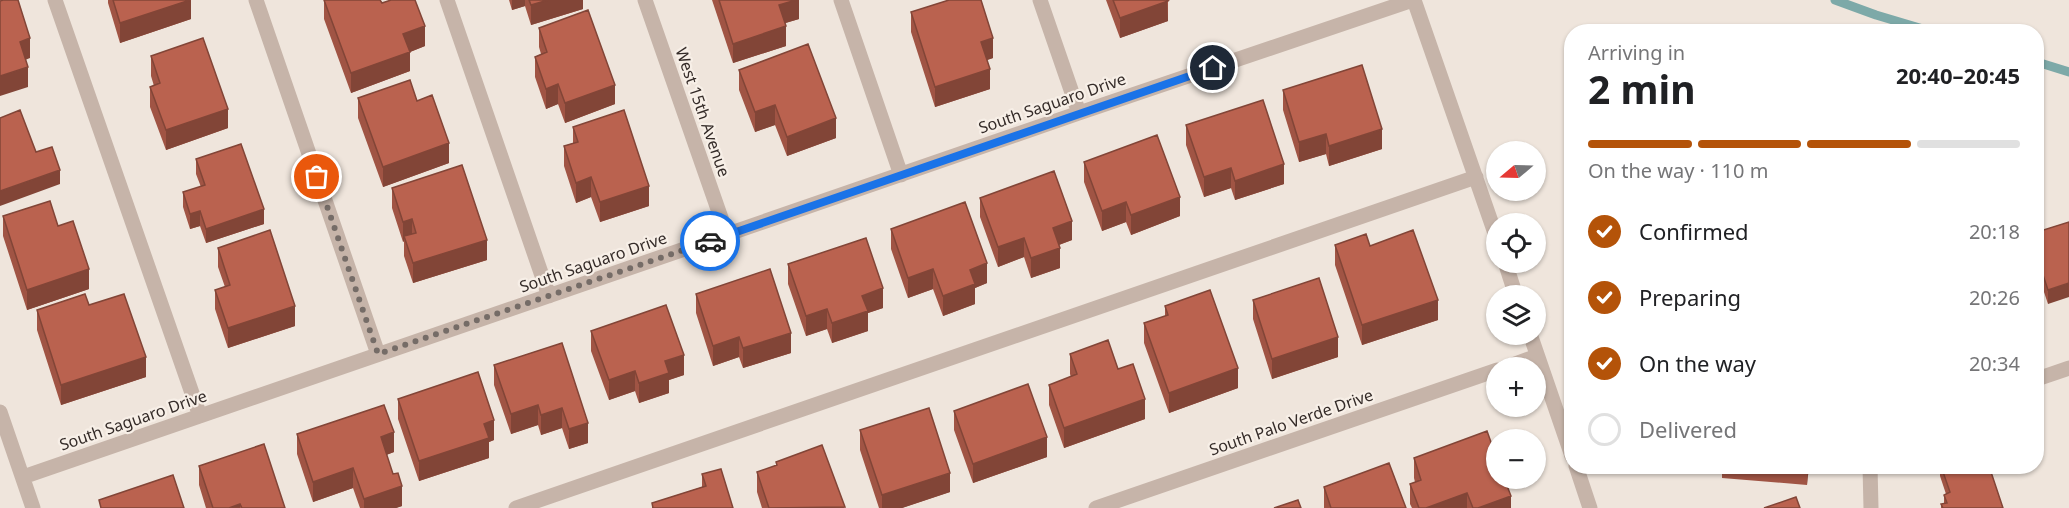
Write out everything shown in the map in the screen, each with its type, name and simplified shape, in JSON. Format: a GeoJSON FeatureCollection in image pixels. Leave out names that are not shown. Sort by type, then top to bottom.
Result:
{"type":"FeatureCollection","features":[{"type":"Feature","properties":{"kind":"street"},"geometry":{"type":"LineString","coordinates":[[55,0],[200,416]]}},
{"type":"Feature","properties":{"kind":"street"},"geometry":{"type":"LineString","coordinates":[[256,0],[378,354]]}},
{"type":"Feature","properties":{"kind":"street"},"geometry":{"type":"LineString","coordinates":[[447,0],[549,296]]}},
{"type":"Feature","properties":{"kind":"street","name":"West 15th Avenue"},"geometry":{"type":"LineString","coordinates":[[645,0],[727,235]]}},
{"type":"Feature","properties":{"kind":"street"},"geometry":{"type":"LineString","coordinates":[[841,0],[901,175]]}},
{"type":"Feature","properties":{"kind":"street"},"geometry":{"type":"LineString","coordinates":[[1040,0],[1079,113]]}},
{"type":"Feature","properties":{"kind":"street"},"geometry":{"type":"LineString","coordinates":[[1414,0],[1488,213]]}},
{"type":"Feature","properties":{"kind":"street","name":"South Saguaro Drive"},"geometry":{"type":"LineString","coordinates":[[23,477],[1414,0]]}},
{"type":"Feature","properties":{"kind":"street"},"geometry":{"type":"LineString","coordinates":[[516,508],[1476,177]]}},
{"type":"Feature","properties":{"kind":"street"},"geometry":{"type":"LineString","coordinates":[[1534,345],[1564,433]]}},
{"type":"Feature","properties":{"kind":"street"},"geometry":{"type":"LineString","coordinates":[[2044,377],[2069,368]]}},
{"type":"Feature","properties":{"kind":"street","name":"South Palo Verde Drive"},"geometry":{"type":"LineString","coordinates":[[1096,508],[1486,374]]}},
{"type":"Feature","properties":{"kind":"street"},"geometry":{"type":"LineString","coordinates":[[0,412],[33,508]]}},
{"type":"Feature","properties":{"kind":"street"},"geometry":{"type":"LineString","coordinates":[[1579,474],[1590,508]]}},
{"type":"Feature","properties":{"kind":"street"},"geometry":{"type":"LineString","coordinates":[[1870,474],[1871,508]]}},
{"type":"Feature","properties":{"kind":"building"},"geometry":{"type":"Polygon","coordinates":[[[18,0],[30,38],[20,42],[28,67],[0,76],[0,1],[18,0]]]}},
{"type":"Feature","properties":{"kind":"building"},"geometry":{"type":"Polygon","coordinates":[[[113,0],[190,0],[120,23],[113,0]]]}},
{"type":"Feature","properties":{"kind":"building"},"geometry":{"type":"Polygon","coordinates":[[[324,0],[380,0],[382,3],[391,0],[415,0],[425,26],[403,34],[410,52],[351,73],[324,0]]]}},
{"type":"Feature","properties":{"kind":"building"},"geometry":{"type":"Polygon","coordinates":[[[529,0],[548,0],[531,5],[529,0]]]}},
{"type":"Feature","properties":{"kind":"building"},"geometry":{"type":"Polygon","coordinates":[[[719,0],[796,0],[779,5],[786,26],[733,44],[719,0]]]}},
{"type":"Feature","properties":{"kind":"building"},"geometry":{"type":"Polygon","coordinates":[[[949,0],[981,0],[993,38],[981,42],[990,69],[935,87],[911,12],[949,0]]]}},
{"type":"Feature","properties":{"kind":"building"},"geometry":{"type":"Polygon","coordinates":[[[1113,0],[1168,0],[1168,1],[1120,18],[1113,0]]]}},
{"type":"Feature","properties":{"kind":"building"},"geometry":{"type":"Polygon","coordinates":[[[588,10],[615,85],[565,103],[558,84],[546,89],[535,57],[547,52],[539,28],[588,10]]]}},
{"type":"Feature","properties":{"kind":"building"},"geometry":{"type":"Polygon","coordinates":[[[203,38],[228,109],[166,130],[150,87],[160,83],[151,56],[203,38]]]}},
{"type":"Feature","properties":{"kind":"building"},"geometry":{"type":"Polygon","coordinates":[[[808,44],[836,118],[787,137],[775,105],[755,112],[739,70],[808,44]]]}},
{"type":"Feature","properties":{"kind":"building"},"geometry":{"type":"Polygon","coordinates":[[[1362,65],[1382,129],[1329,146],[1326,134],[1299,142],[1283,90],[1362,65]]]}},
{"type":"Feature","properties":{"kind":"building"},"geometry":{"type":"Polygon","coordinates":[[[410,80],[417,101],[432,95],[449,143],[383,167],[358,98],[410,80]]]}},
{"type":"Feature","properties":{"kind":"building"},"geometry":{"type":"Polygon","coordinates":[[[1263,100],[1284,164],[1235,181],[1231,168],[1204,177],[1186,125],[1263,100]]]}},
{"type":"Feature","properties":{"kind":"building"},"geometry":{"type":"Polygon","coordinates":[[[20,110],[36,152],[52,147],[60,170],[0,191],[0,118],[20,110]]]}},
{"type":"Feature","properties":{"kind":"building"},"geometry":{"type":"Polygon","coordinates":[[[624,110],[649,186],[600,202],[591,177],[576,183],[564,146],[578,142],[573,127],[624,110]]]}},
{"type":"Feature","properties":{"kind":"building"},"geometry":{"type":"Polygon","coordinates":[[[1157,135],[1180,197],[1131,215],[1126,202],[1102,211],[1084,162],[1157,135]]]}},
{"type":"Feature","properties":{"kind":"building"},"geometry":{"type":"Polygon","coordinates":[[[241,144],[264,209],[206,229],[200,211],[190,214],[183,192],[205,185],[196,159],[241,144]]]}},
{"type":"Feature","properties":{"kind":"building"},"geometry":{"type":"Polygon","coordinates":[[[462,165],[487,240],[413,263],[404,236],[416,233],[412,219],[403,222],[392,188],[462,165]]]}},
{"type":"Feature","properties":{"kind":"building"},"geometry":{"type":"Polygon","coordinates":[[[1054,171],[1072,221],[1053,228],[1060,248],[1031,258],[1024,238],[998,247],[980,198],[1054,171]]]}},
{"type":"Feature","properties":{"kind":"building"},"geometry":{"type":"Polygon","coordinates":[[[50,201],[58,226],[73,221],[89,269],[27,290],[3,216],[50,201]]]}},
{"type":"Feature","properties":{"kind":"building"},"geometry":{"type":"Polygon","coordinates":[[[965,202],[987,263],[970,270],[975,284],[943,296],[933,269],[908,278],[891,229],[965,202]]]}},
{"type":"Feature","properties":{"kind":"building"},"geometry":{"type":"Polygon","coordinates":[[[2069,222],[2069,283],[2048,290],[2044,278],[2044,230],[2069,222]]]}},
{"type":"Feature","properties":{"kind":"building"},"geometry":{"type":"Polygon","coordinates":[[[270,230],[295,306],[228,328],[215,290],[230,285],[218,248],[270,230]]]}},
{"type":"Feature","properties":{"kind":"building"},"geometry":{"type":"Polygon","coordinates":[[[1413,230],[1438,300],[1362,325],[1335,245],[1366,234],[1370,246],[1413,230]]]}},
{"type":"Feature","properties":{"kind":"building"},"geometry":{"type":"Polygon","coordinates":[[[866,238],[883,288],[862,296],[868,311],[832,323],[827,309],[806,316],[788,264],[866,238]]]}},
{"type":"Feature","properties":{"kind":"building"},"geometry":{"type":"Polygon","coordinates":[[[770,269],[791,333],[743,348],[739,337],[713,346],[696,294],[770,269]]]}},
{"type":"Feature","properties":{"kind":"building"},"geometry":{"type":"Polygon","coordinates":[[[1319,278],[1338,337],[1272,359],[1253,300],[1319,278]]]}},
{"type":"Feature","properties":{"kind":"building"},"geometry":{"type":"Polygon","coordinates":[[[1210,290],[1238,368],[1169,393],[1144,323],[1168,315],[1165,306],[1210,290]]]}},
{"type":"Feature","properties":{"kind":"building"},"geometry":{"type":"Polygon","coordinates":[[[85,294],[89,305],[124,294],[146,357],[61,385],[37,310],[85,294]]]}},
{"type":"Feature","properties":{"kind":"building"},"geometry":{"type":"Polygon","coordinates":[[[666,305],[684,355],[665,361],[669,373],[639,383],[635,371],[609,380],[591,331],[666,305]]]}},
{"type":"Feature","properties":{"kind":"building"},"geometry":{"type":"Polygon","coordinates":[[[1108,340],[1118,369],[1133,364],[1145,399],[1064,428],[1049,385],[1077,374],[1070,354],[1108,340]]]}},
{"type":"Feature","properties":{"kind":"building"},"geometry":{"type":"Polygon","coordinates":[[[562,343],[588,423],[569,429],[562,408],[541,415],[538,405],[511,414],[494,365],[562,343]]]}},
{"type":"Feature","properties":{"kind":"building"},"geometry":{"type":"Polygon","coordinates":[[[478,372],[494,420],[484,424],[489,438],[419,461],[398,399],[478,372]]]}},
{"type":"Feature","properties":{"kind":"building"},"geometry":{"type":"Polygon","coordinates":[[[1028,384],[1047,437],[973,464],[954,411],[1028,384]]]}},
{"type":"Feature","properties":{"kind":"building"},"geometry":{"type":"Polygon","coordinates":[[[384,405],[394,432],[381,437],[393,474],[398,473],[402,486],[364,499],[353,468],[313,482],[297,434],[384,405]]]}},
{"type":"Feature","properties":{"kind":"building"},"geometry":{"type":"Polygon","coordinates":[[[929,408],[950,473],[882,495],[860,430],[929,408]]]}},
{"type":"Feature","properties":{"kind":"building"},"geometry":{"type":"Polygon","coordinates":[[[1486,431],[1486,489],[1508,489],[1511,496],[1473,508],[1467,493],[1426,508],[1419,508],[1410,484],[1421,480],[1414,458],[1486,431]]]}},
{"type":"Feature","properties":{"kind":"building"},"geometry":{"type":"Polygon","coordinates":[[[264,444],[285,508],[242,508],[240,504],[229,508],[213,508],[199,466],[264,444]]]}},
{"type":"Feature","properties":{"kind":"building"},"geometry":{"type":"Polygon","coordinates":[[[822,445],[845,507],[769,508],[757,472],[777,465],[776,462],[822,445]]]}},
{"type":"Feature","properties":{"kind":"building"},"geometry":{"type":"Polygon","coordinates":[[[1389,463],[1406,508],[1331,508],[1324,487],[1389,463]]]}},
{"type":"Feature","properties":{"kind":"building"},"geometry":{"type":"Polygon","coordinates":[[[721,469],[733,508],[653,508],[652,503],[706,486],[702,474],[721,469]]]}},
{"type":"Feature","properties":{"kind":"building"},"geometry":{"type":"Polygon","coordinates":[[[1944,474],[1992,474],[2003,508],[1943,508],[1941,504],[1947,503],[1944,495],[1950,492],[1944,474]]]}},
{"type":"Feature","properties":{"kind":"building"},"geometry":{"type":"Polygon","coordinates":[[[173,475],[184,508],[101,508],[99,500],[173,475]]]}},
{"type":"Feature","properties":{"kind":"building"},"geometry":{"type":"Polygon","coordinates":[[[1796,497],[1800,508],[1764,508],[1796,497]]]}},
{"type":"Feature","properties":{"kind":"building"},"geometry":{"type":"Polygon","coordinates":[[[1298,500],[1301,508],[1274,508],[1298,500]]]}},
{"type":"Feature","properties":{"kind":"waterway"},"geometry":{"type":"LineString","coordinates":[[1835,0],[1906,24]]}},
{"type":"Feature","properties":{"kind":"waterway"},"geometry":{"type":"LineString","coordinates":[[2044,64],[2069,72]]}},
{"type":"Feature","properties":{"kind":"way so far"},"geometry":{"type":"LineString","coordinates":[[317,177],[378,354],[710,241]]}},
{"type":"Feature","properties":{"kind":"route"},"geometry":{"type":"LineString","coordinates":[[710,241],[1213,68]]}}]}
